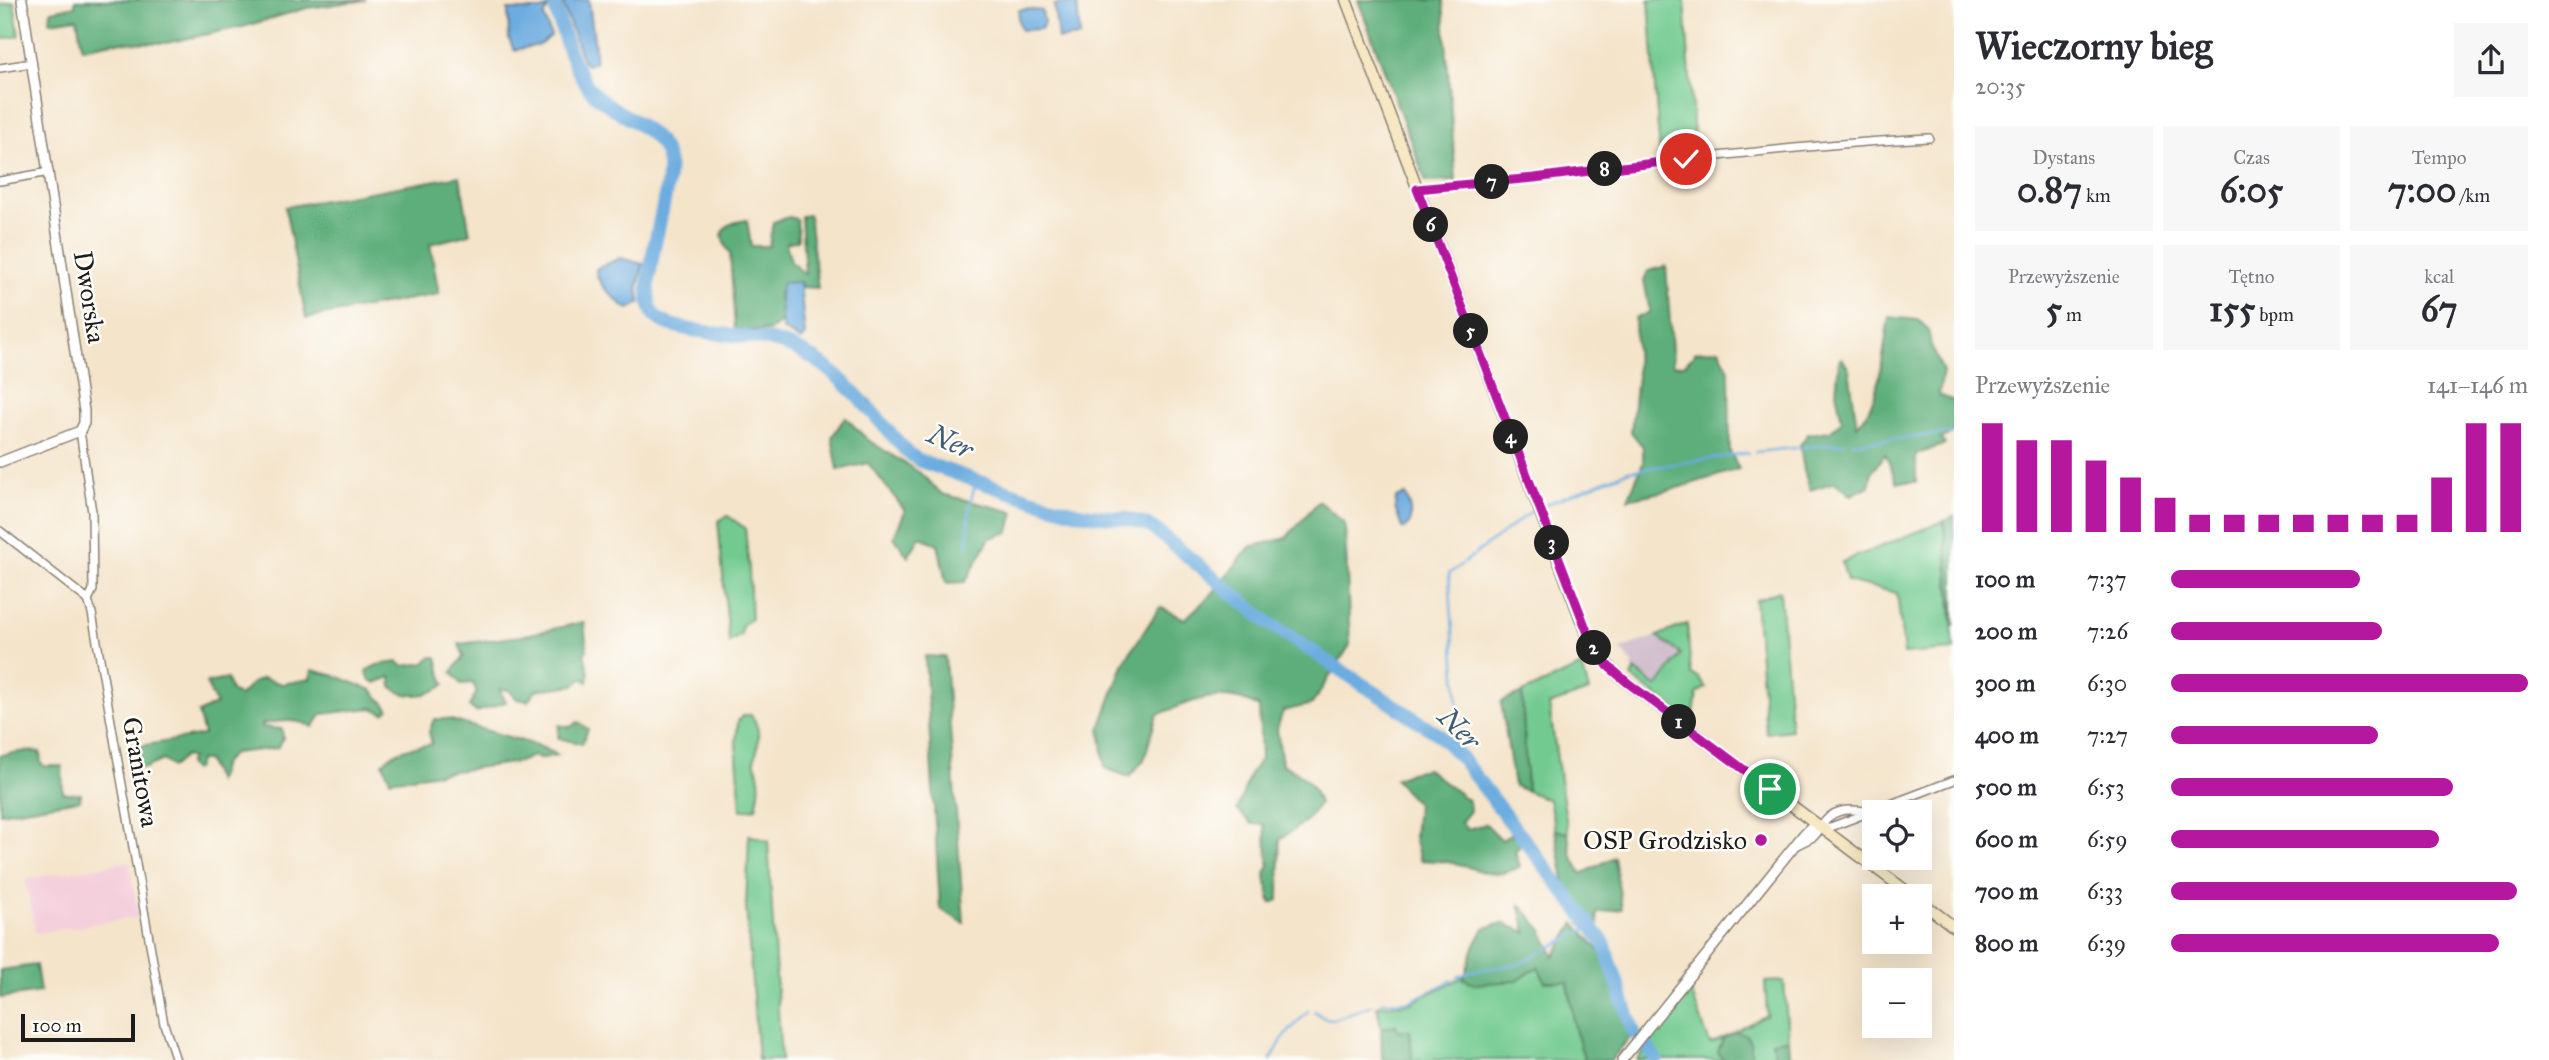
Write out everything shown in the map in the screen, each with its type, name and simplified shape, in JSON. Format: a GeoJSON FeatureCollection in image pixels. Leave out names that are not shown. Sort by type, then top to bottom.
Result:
{"type":"FeatureCollection","features":[{"type":"Feature","properties":{"kind":"main road"},"geometry":{"type":"LineString","coordinates":[[1346,0],[1583,625],[1597,652],[1608,666],[1628,683],[1897,884]]}},
{"type":"Feature","properties":{"kind":"main road"},"geometry":{"type":"LineString","coordinates":[[1932,910],[1954,927]]}},
{"type":"Feature","properties":{"kind":"street","name":"Dworska"},"geometry":{"type":"LineString","coordinates":[[22,0],[85,411],[80,431],[92,512],[93,590],[88,600]]}},
{"type":"Feature","properties":{"kind":"street"},"geometry":{"type":"LineString","coordinates":[[0,68],[32,63]]}},
{"type":"Feature","properties":{"kind":"street"},"geometry":{"type":"LineString","coordinates":[[1417,189],[1534,178],[1762,150],[1929,138]]}},
{"type":"Feature","properties":{"kind":"street"},"geometry":{"type":"LineString","coordinates":[[0,181],[49,172]]}},
{"type":"Feature","properties":{"kind":"street"},"geometry":{"type":"LineString","coordinates":[[0,462],[80,431]]}},
{"type":"Feature","properties":{"kind":"street"},"geometry":{"type":"LineString","coordinates":[[0,531],[88,600]]}},
{"type":"Feature","properties":{"kind":"street","name":"Granitowa"},"geometry":{"type":"LineString","coordinates":[[88,600],[164,1024],[176,1060]]}},
{"type":"Feature","properties":{"kind":"street"},"geometry":{"type":"LineString","coordinates":[[1900,800],[1954,780]]}},
{"type":"Feature","properties":{"kind":"street"},"geometry":{"type":"LineString","coordinates":[[1821,827],[1830,815],[1838,811],[1862,810]]}},
{"type":"Feature","properties":{"kind":"street"},"geometry":{"type":"LineString","coordinates":[[1622,1060],[1811,827],[1828,828],[1862,815]]}},
{"type":"Feature","properties":{"kind":"shaded area"},"geometry":{"type":"Polygon","coordinates":[[[1657,636],[1681,654],[1657,687],[1631,667],[1634,664],[1620,649],[1657,636]]]}},
{"type":"Feature","properties":{"kind":"shaded area"},"geometry":{"type":"Polygon","coordinates":[[[129,862],[139,917],[36,933],[25,879],[129,862]]]}},
{"type":"Feature","properties":{"kind":"green space"},"geometry":{"type":"Polygon","coordinates":[[[75,0],[366,0],[307,8],[246,26],[166,43],[113,42],[82,48],[77,18],[50,22],[51,11],[75,6],[75,0]]]}},
{"type":"Feature","properties":{"kind":"green space"},"geometry":{"type":"Polygon","coordinates":[[[1358,0],[1443,0],[1456,181],[1426,182],[1358,0]]]}},
{"type":"Feature","properties":{"kind":"green space"},"geometry":{"type":"Polygon","coordinates":[[[1649,0],[1685,0],[1695,155],[1660,159],[1649,0]]]}},
{"type":"Feature","properties":{"kind":"green space"},"geometry":{"type":"Polygon","coordinates":[[[14,2],[19,36],[0,39],[0,5],[14,2]]]}},
{"type":"Feature","properties":{"kind":"green space"},"geometry":{"type":"Polygon","coordinates":[[[460,176],[470,234],[430,244],[439,294],[306,318],[285,207],[460,176]]]}},
{"type":"Feature","properties":{"kind":"green space"},"geometry":{"type":"Polygon","coordinates":[[[809,215],[818,288],[802,287],[801,284],[779,293],[782,322],[768,331],[735,329],[730,253],[723,239],[724,230],[732,223],[747,220],[751,246],[769,246],[773,222],[789,217],[797,219],[798,240],[786,243],[791,262],[805,274],[801,216],[809,215]]]}},
{"type":"Feature","properties":{"kind":"green space"},"geometry":{"type":"Polygon","coordinates":[[[1666,266],[1673,365],[1684,365],[1696,352],[1719,349],[1729,370],[1730,452],[1739,469],[1671,490],[1628,499],[1643,463],[1643,447],[1631,432],[1637,376],[1635,319],[1650,312],[1644,280],[1648,271],[1666,266]]]}},
{"type":"Feature","properties":{"kind":"green space"},"geometry":{"type":"Polygon","coordinates":[[[1889,317],[1918,320],[1928,329],[1931,345],[1943,372],[1939,395],[1954,401],[1954,432],[1941,439],[1945,444],[1916,455],[1916,482],[1897,482],[1885,454],[1872,472],[1869,486],[1851,495],[1835,482],[1810,490],[1800,445],[1808,434],[1830,431],[1842,421],[1836,392],[1839,360],[1842,358],[1849,369],[1857,426],[1865,416],[1880,375],[1889,317]]]}},
{"type":"Feature","properties":{"kind":"green space"},"geometry":{"type":"Polygon","coordinates":[[[845,417],[868,440],[920,473],[942,494],[1014,512],[1009,532],[990,538],[965,582],[946,583],[938,544],[920,537],[908,557],[894,537],[905,511],[868,463],[838,470],[832,437],[845,417]]]}},
{"type":"Feature","properties":{"kind":"green space"},"geometry":{"type":"Polygon","coordinates":[[[1319,501],[1345,524],[1350,645],[1312,704],[1283,711],[1277,729],[1282,764],[1306,780],[1314,790],[1319,804],[1306,821],[1280,839],[1279,900],[1271,903],[1265,873],[1269,865],[1264,824],[1252,824],[1237,810],[1250,774],[1261,758],[1259,707],[1245,701],[1220,697],[1196,701],[1157,715],[1144,760],[1129,777],[1105,768],[1100,728],[1124,662],[1160,607],[1185,619],[1213,593],[1250,547],[1286,538],[1319,501]]]}},
{"type":"Feature","properties":{"kind":"green space"},"geometry":{"type":"Polygon","coordinates":[[[728,516],[745,528],[751,619],[742,625],[741,635],[729,642],[718,521],[728,516]]]}},
{"type":"Feature","properties":{"kind":"green space"},"geometry":{"type":"Polygon","coordinates":[[[1954,516],[1954,627],[1944,521],[1954,516]]]}},
{"type":"Feature","properties":{"kind":"green space"},"geometry":{"type":"Polygon","coordinates":[[[1944,521],[1954,650],[1904,654],[1897,593],[1847,581],[1842,562],[1944,521]]]}},
{"type":"Feature","properties":{"kind":"green space"},"geometry":{"type":"Polygon","coordinates":[[[1780,591],[1791,730],[1766,733],[1755,600],[1780,591]]]}},
{"type":"Feature","properties":{"kind":"green space"},"geometry":{"type":"Polygon","coordinates":[[[584,622],[588,682],[582,678],[575,685],[536,690],[528,701],[517,699],[509,690],[499,689],[506,702],[476,712],[469,706],[477,692],[473,683],[461,684],[452,672],[464,656],[459,644],[521,636],[584,622]]]}},
{"type":"Feature","properties":{"kind":"green space"},"geometry":{"type":"Polygon","coordinates":[[[1687,624],[1691,674],[1699,678],[1706,688],[1697,693],[1693,722],[1631,677],[1635,670],[1657,687],[1681,654],[1657,636],[1687,624]]]}},
{"type":"Feature","properties":{"kind":"green space"},"geometry":{"type":"Polygon","coordinates":[[[925,656],[945,657],[964,923],[940,909],[925,656]]]}},
{"type":"Feature","properties":{"kind":"green space"},"geometry":{"type":"Polygon","coordinates":[[[431,657],[437,657],[445,684],[426,694],[412,695],[398,691],[392,687],[391,677],[376,683],[370,680],[366,671],[377,665],[398,662],[403,666],[425,663],[431,657]]]}},
{"type":"Feature","properties":{"kind":"green space"},"geometry":{"type":"Polygon","coordinates":[[[1582,666],[1589,691],[1549,705],[1568,833],[1555,830],[1549,800],[1527,791],[1522,693],[1582,666]]]}},
{"type":"Feature","properties":{"kind":"green space"},"geometry":{"type":"Polygon","coordinates":[[[312,670],[372,690],[389,709],[384,713],[372,708],[322,714],[313,727],[294,721],[262,724],[262,727],[282,729],[283,738],[277,748],[234,753],[223,763],[217,782],[207,760],[199,760],[194,770],[188,765],[191,758],[185,756],[172,767],[163,760],[145,768],[128,764],[128,748],[204,735],[198,713],[216,704],[206,683],[227,679],[231,691],[240,696],[252,683],[263,678],[282,684],[310,679],[312,670]]]}},
{"type":"Feature","properties":{"kind":"green space"},"geometry":{"type":"Polygon","coordinates":[[[1522,693],[1527,791],[1514,786],[1501,702],[1522,693]]]}},
{"type":"Feature","properties":{"kind":"green space"},"geometry":{"type":"Polygon","coordinates":[[[744,715],[751,715],[758,731],[754,761],[760,784],[756,808],[741,810],[736,742],[738,721],[744,715]]]}},
{"type":"Feature","properties":{"kind":"green space"},"geometry":{"type":"Polygon","coordinates":[[[434,719],[448,719],[536,745],[558,755],[539,759],[533,756],[519,762],[390,780],[383,763],[399,751],[432,744],[429,732],[434,719]]]}},
{"type":"Feature","properties":{"kind":"green space"},"geometry":{"type":"Polygon","coordinates":[[[578,722],[588,729],[582,744],[558,738],[559,725],[570,727],[578,722]]]}},
{"type":"Feature","properties":{"kind":"green space"},"geometry":{"type":"Polygon","coordinates":[[[40,752],[44,766],[62,766],[63,793],[81,794],[80,800],[0,813],[0,755],[40,752]]]}},
{"type":"Feature","properties":{"kind":"green space"},"geometry":{"type":"Polygon","coordinates":[[[1427,769],[1469,801],[1470,811],[1461,822],[1467,829],[1486,824],[1502,840],[1510,834],[1520,838],[1523,843],[1515,851],[1520,867],[1493,874],[1454,863],[1420,860],[1414,838],[1417,804],[1395,779],[1410,772],[1427,769]]]}},
{"type":"Feature","properties":{"kind":"green space"},"geometry":{"type":"Polygon","coordinates":[[[1555,830],[1568,833],[1571,854],[1582,874],[1614,857],[1622,909],[1597,913],[1599,932],[1565,885],[1555,830]]]}},
{"type":"Feature","properties":{"kind":"green space"},"geometry":{"type":"Polygon","coordinates":[[[749,835],[768,841],[781,1060],[758,1060],[746,906],[749,835]]]}},
{"type":"Feature","properties":{"kind":"green space"},"geometry":{"type":"Polygon","coordinates":[[[1519,904],[1541,928],[1554,956],[1575,923],[1605,957],[1631,1036],[1611,1060],[1583,1060],[1568,982],[1545,982],[1538,967],[1517,981],[1475,984],[1464,979],[1473,949],[1484,928],[1503,923],[1526,932],[1519,904]]]}},
{"type":"Feature","properties":{"kind":"green space"},"geometry":{"type":"Polygon","coordinates":[[[36,965],[40,992],[0,998],[0,970],[36,965]]]}},
{"type":"Feature","properties":{"kind":"green space"},"geometry":{"type":"Polygon","coordinates":[[[1538,967],[1568,982],[1575,1029],[1585,1058],[1583,1060],[1412,1060],[1410,1030],[1399,1031],[1396,1026],[1381,1028],[1377,1006],[1410,1003],[1465,976],[1464,979],[1517,981],[1538,967]]]}},
{"type":"Feature","properties":{"kind":"green space"},"geometry":{"type":"Polygon","coordinates":[[[1784,981],[1788,1039],[1772,1041],[1776,1060],[1751,1060],[1753,1058],[1735,1032],[1767,1015],[1765,982],[1784,981]]]}},
{"type":"Feature","properties":{"kind":"green space"},"geometry":{"type":"Polygon","coordinates":[[[1689,986],[1710,1044],[1724,1038],[1718,1052],[1724,1060],[1637,1060],[1689,986]]]}},
{"type":"Feature","properties":{"kind":"green space"},"geometry":{"type":"Polygon","coordinates":[[[1396,1025],[1399,1031],[1410,1030],[1412,1060],[1382,1060],[1381,1028],[1396,1025]]]}},
{"type":"Feature","properties":{"kind":"green space"},"geometry":{"type":"Polygon","coordinates":[[[1735,1032],[1746,1035],[1751,1044],[1751,1060],[1724,1060],[1718,1052],[1724,1038],[1735,1032]]]}},
{"type":"Feature","properties":{"kind":"green space"},"geometry":{"type":"Polygon","coordinates":[[[1788,1039],[1789,1055],[1800,1060],[1776,1060],[1772,1041],[1788,1039]]]}},
{"type":"Feature","properties":{"kind":"water"},"geometry":{"type":"Polygon","coordinates":[[[567,0],[589,0],[595,62],[587,65],[583,61],[563,5],[567,0]]]}},
{"type":"Feature","properties":{"kind":"water"},"geometry":{"type":"Polygon","coordinates":[[[1077,2],[1080,37],[1058,39],[1054,5],[1077,2]]]}},
{"type":"Feature","properties":{"kind":"water"},"geometry":{"type":"Polygon","coordinates":[[[549,7],[544,16],[551,36],[539,45],[514,50],[509,39],[508,10],[542,10],[549,7]]]}},
{"type":"Feature","properties":{"kind":"water"},"geometry":{"type":"Polygon","coordinates":[[[1019,10],[1042,11],[1044,23],[1041,29],[1021,30],[1019,10]]]}},
{"type":"Feature","properties":{"kind":"water"},"geometry":{"type":"Polygon","coordinates":[[[620,258],[643,264],[638,287],[640,303],[629,309],[606,290],[597,275],[596,269],[620,258]]]}},
{"type":"Feature","properties":{"kind":"water"},"geometry":{"type":"Polygon","coordinates":[[[800,282],[805,336],[800,340],[782,329],[780,298],[783,283],[800,282]]]}},
{"type":"Feature","properties":{"kind":"water"},"geometry":{"type":"Polygon","coordinates":[[[1405,495],[1410,506],[1410,523],[1406,528],[1402,528],[1395,508],[1396,498],[1405,495]]]}},
{"type":"Feature","properties":{"kind":"waterway","name":"Ner"},"geometry":{"type":"LineString","coordinates":[[553,0],[572,57],[589,88],[646,130],[664,150],[668,163],[668,178],[648,290],[650,307],[657,318],[696,331],[764,339],[797,349],[816,360],[849,387],[908,453],[920,461],[1056,507],[1134,521],[1153,528],[1269,623],[1438,734],[1459,755],[1514,827]]}},
{"type":"Feature","properties":{"kind":"waterway"},"geometry":{"type":"LineString","coordinates":[[1853,443],[1954,433]]}},
{"type":"Feature","properties":{"kind":"waterway"},"geometry":{"type":"LineString","coordinates":[[1755,452],[1844,443]]}},
{"type":"Feature","properties":{"kind":"waterway"},"geometry":{"type":"LineString","coordinates":[[1544,505],[1629,471],[1748,453]]}},
{"type":"Feature","properties":{"kind":"waterway"},"geometry":{"type":"LineString","coordinates":[[968,547],[969,509],[976,480]]}},
{"type":"Feature","properties":{"kind":"waterway"},"geometry":{"type":"LineString","coordinates":[[1459,755],[1461,748],[1449,574],[1533,510]]}},
{"type":"Feature","properties":{"kind":"waterway","name":"Ner"},"geometry":{"type":"LineString","coordinates":[[1519,833],[1604,943],[1634,1033]]}},
{"type":"Feature","properties":{"kind":"waterway"},"geometry":{"type":"LineString","coordinates":[[1546,949],[1592,927]]}},
{"type":"Feature","properties":{"kind":"waterway"},"geometry":{"type":"LineString","coordinates":[[1458,977],[1471,971],[1519,964],[1541,952]]}},
{"type":"Feature","properties":{"kind":"waterway"},"geometry":{"type":"LineString","coordinates":[[1381,1002],[1410,1001],[1452,980]]}},
{"type":"Feature","properties":{"kind":"waterway"},"geometry":{"type":"LineString","coordinates":[[1314,1011],[1324,1018],[1334,1019],[1372,1005]]}},
{"type":"Feature","properties":{"kind":"waterway"},"geometry":{"type":"LineString","coordinates":[[1271,1060],[1283,1038],[1308,1011]]}},
{"type":"Feature","properties":{"kind":"waterway","name":"Ner"},"geometry":{"type":"LineString","coordinates":[[1645,1044],[1656,1060]]}},
{"type":"Feature","properties":{"kind":"place","name":"OSP Grodzisko"},"geometry":{"type":"Point","coordinates":[1761,840]}},
{"type":"Feature","properties":{"kind":"route"},"geometry":{"type":"LineString","coordinates":[[1686,159],[1417,189],[1592,644],[1608,666],[1628,683],[1770,789]]}}]}
